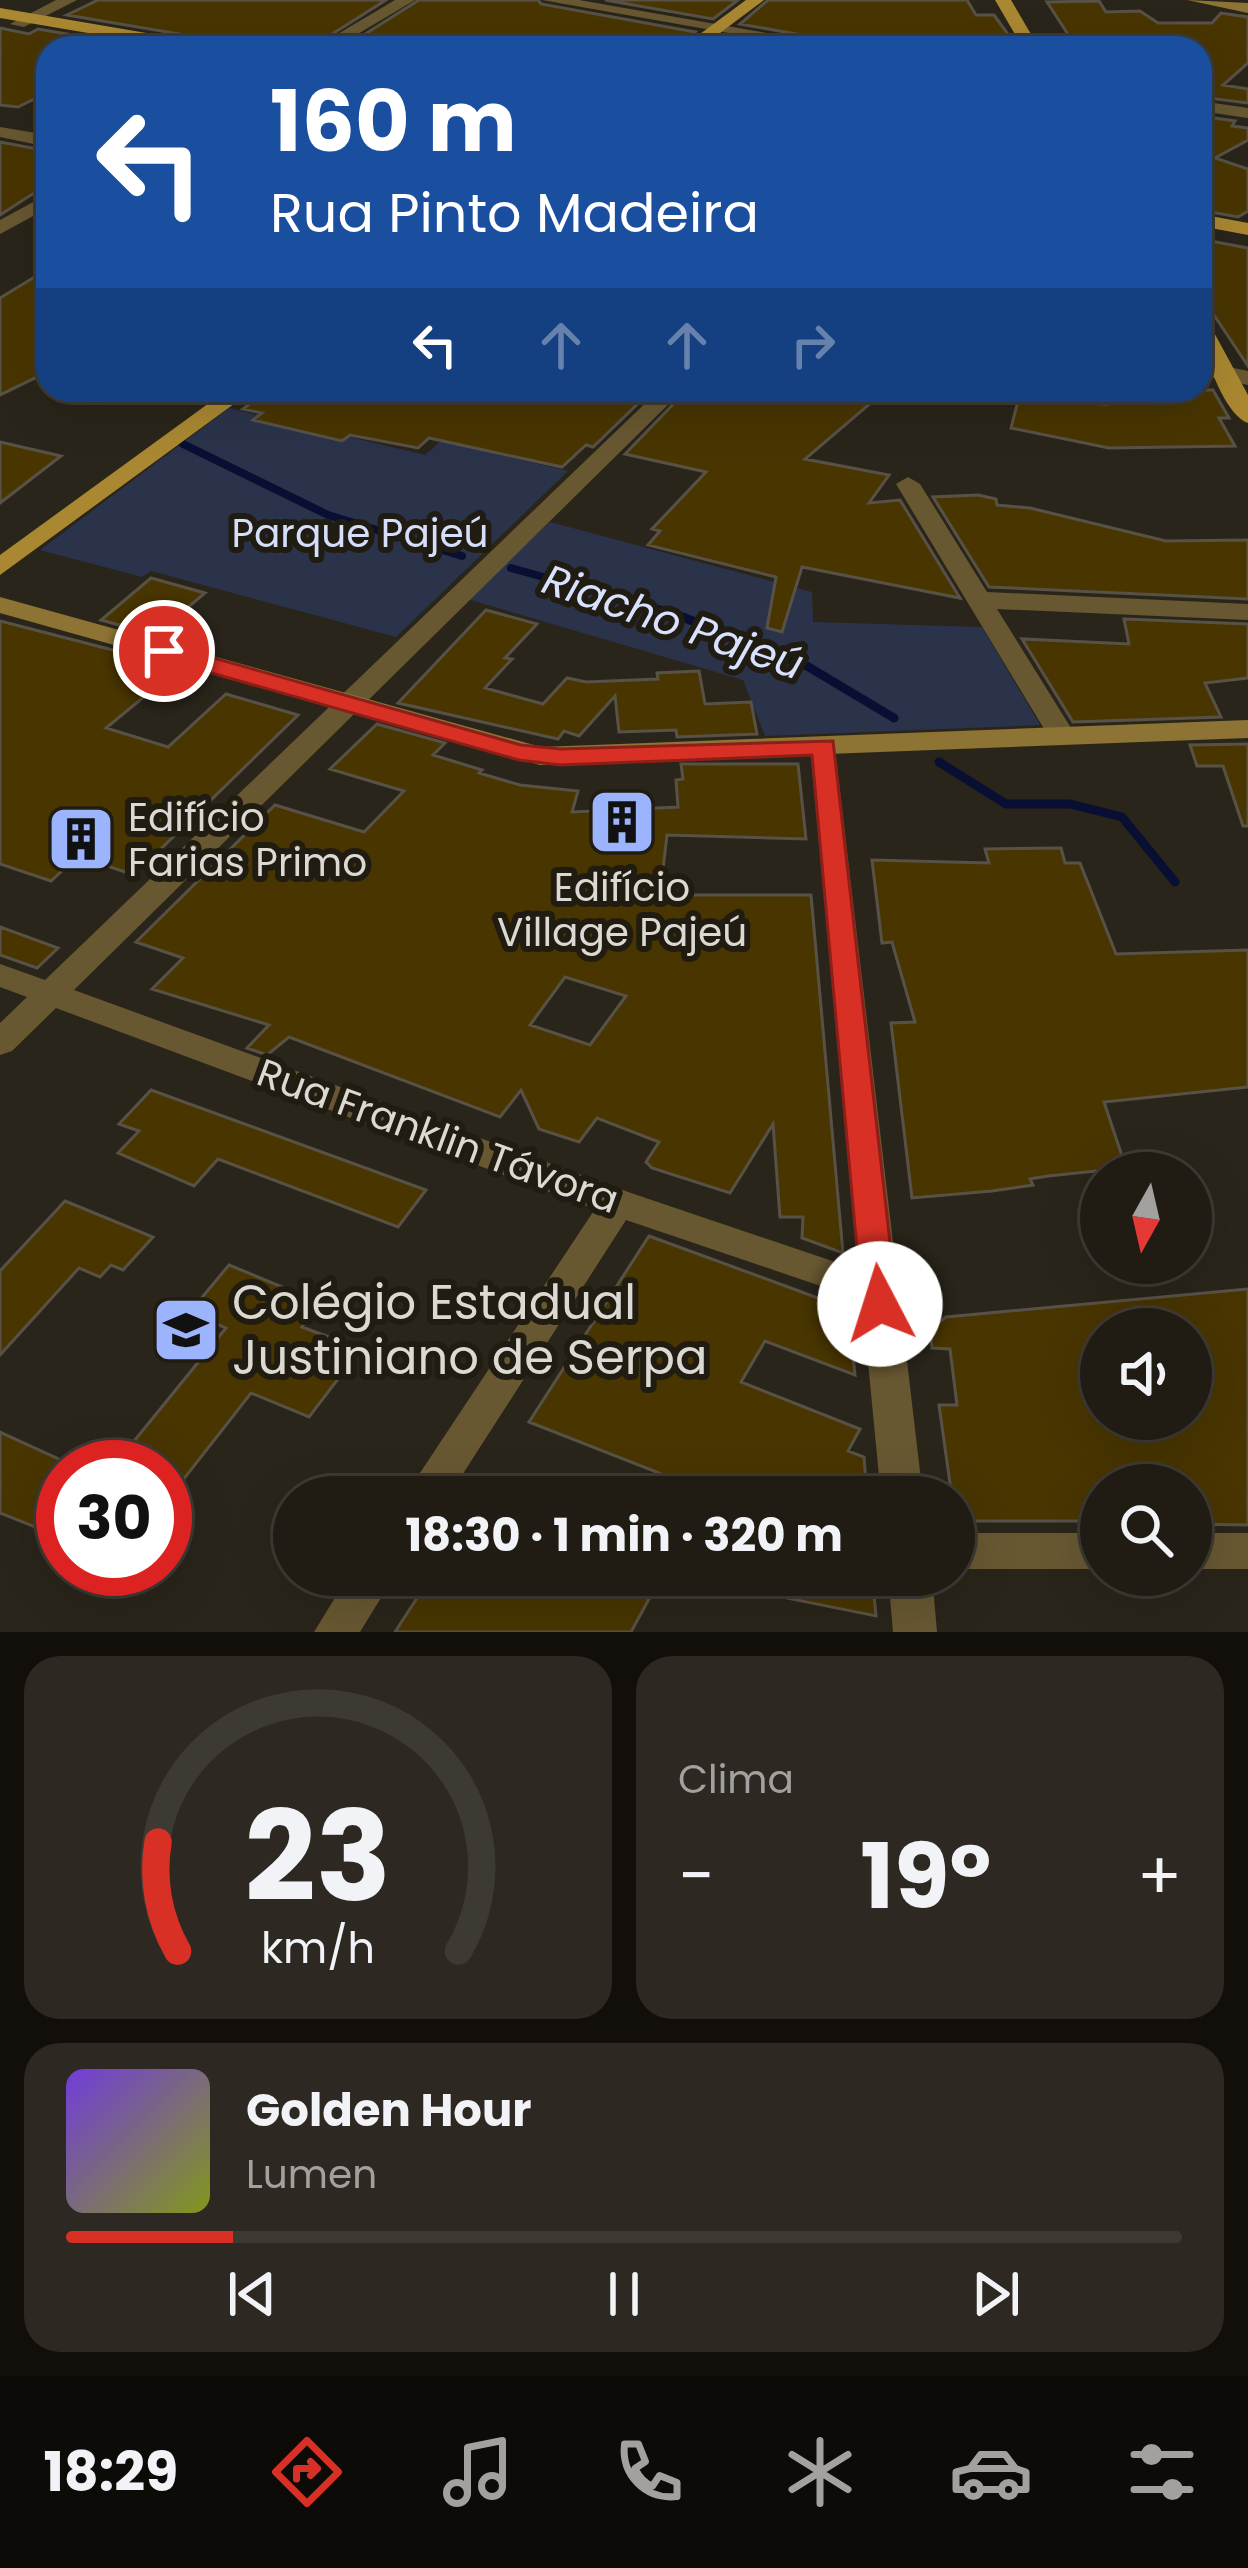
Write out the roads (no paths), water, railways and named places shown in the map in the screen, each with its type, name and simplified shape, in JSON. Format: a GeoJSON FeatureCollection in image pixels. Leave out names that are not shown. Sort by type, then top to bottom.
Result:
{"type":"FeatureCollection","features":[{"type":"Feature","properties":{"kind":"main road"},"geometry":{"type":"LineString","coordinates":[[706,36],[756,0]]}},
{"type":"Feature","properties":{"kind":"main road"},"geometry":{"type":"LineString","coordinates":[[729,36],[777,0]]}},
{"type":"Feature","properties":{"kind":"main road"},"geometry":{"type":"LineString","coordinates":[[1003,0],[1024,36]]}},
{"type":"Feature","properties":{"kind":"main road"},"geometry":{"type":"LineString","coordinates":[[1195,0],[1248,8]]}},
{"type":"Feature","properties":{"kind":"main road"},"geometry":{"type":"LineString","coordinates":[[12,19],[94,36]]}},
{"type":"Feature","properties":{"kind":"main road"},"geometry":{"type":"LineString","coordinates":[[12,19],[125,36]]}},
{"type":"Feature","properties":{"kind":"main road"},"geometry":{"type":"LineString","coordinates":[[1212,222],[1248,229]]}},
{"type":"Feature","properties":{"kind":"main road"},"geometry":{"type":"LineString","coordinates":[[1212,234],[1248,240]]}},
{"type":"Feature","properties":{"kind":"main road"},"geometry":{"type":"LineString","coordinates":[[1212,343],[1237,375],[1248,416]]}},
{"type":"Feature","properties":{"kind":"main road"},"geometry":{"type":"LineString","coordinates":[[0,541],[194,402]]}},
{"type":"Feature","properties":{"kind":"main road"},"geometry":{"type":"LineString","coordinates":[[0,567],[226,402]]}},
{"type":"Feature","properties":{"kind":"main road"},"geometry":{"type":"LineString","coordinates":[[0,605],[540,755],[1248,728]]}},
{"type":"Feature","properties":{"kind":"street"},"geometry":{"type":"LineString","coordinates":[[12,19],[69,0]]}},
{"type":"Feature","properties":{"kind":"street"},"geometry":{"type":"LineString","coordinates":[[343,36],[407,0]]}},
{"type":"Feature","properties":{"kind":"street"},"geometry":{"type":"LineString","coordinates":[[550,0],[773,36]]}},
{"type":"Feature","properties":{"kind":"street"},"geometry":{"type":"LineString","coordinates":[[1212,108],[1248,113]]}},
{"type":"Feature","properties":{"kind":"street"},"geometry":{"type":"LineString","coordinates":[[0,131],[36,138]]}},
{"type":"Feature","properties":{"kind":"street"},"geometry":{"type":"LineString","coordinates":[[0,228],[36,207]]}},
{"type":"Feature","properties":{"kind":"street"},"geometry":{"type":"LineString","coordinates":[[0,1043],[661,402]]}},
{"type":"Feature","properties":{"kind":"street"},"geometry":{"type":"LineString","coordinates":[[908,484],[1062,736]]}},
{"type":"Feature","properties":{"kind":"street"},"geometry":{"type":"LineString","coordinates":[[982,601],[1248,611]]}},
{"type":"Feature","properties":{"kind":"street"},"geometry":{"type":"LineString","coordinates":[[824,746],[900,1476]]}},
{"type":"Feature","properties":{"kind":"street","name":"Rua Franklin Távora"},"geometry":{"type":"LineString","coordinates":[[0,975],[618,1203],[878,1292]]}},
{"type":"Feature","properties":{"kind":"street"},"geometry":{"type":"LineString","coordinates":[[439,1476],[618,1203]]}},
{"type":"Feature","properties":{"kind":"street"},"geometry":{"type":"LineString","coordinates":[[975,1550],[1080,1551]]}},
{"type":"Feature","properties":{"kind":"street"},"geometry":{"type":"LineString","coordinates":[[1212,1551],[1248,1551]]}},
{"type":"Feature","properties":{"kind":"street"},"geometry":{"type":"LineString","coordinates":[[336,1632],[360,1596]]}},
{"type":"Feature","properties":{"kind":"street"},"geometry":{"type":"LineString","coordinates":[[912,1596],[915,1632]]}},
{"type":"Feature","properties":{"kind":"waterway","name":"Riacho Pajeú"},"geometry":{"type":"LineString","coordinates":[[183,444],[328,515],[462,556]]}},
{"type":"Feature","properties":{"kind":"waterway","name":"Riacho Pajeú"},"geometry":{"type":"LineString","coordinates":[[511,568],[671,613]]}},
{"type":"Feature","properties":{"kind":"waterway"},"geometry":{"type":"LineString","coordinates":[[667,611],[671,613]]}},
{"type":"Feature","properties":{"kind":"waterway"},"geometry":{"type":"LineString","coordinates":[[671,613],[676,614]]}},
{"type":"Feature","properties":{"kind":"waterway","name":"Riacho Pajeú"},"geometry":{"type":"LineString","coordinates":[[671,613],[807,666],[894,718]]}},
{"type":"Feature","properties":{"kind":"waterway","name":"Riacho Pajeú"},"geometry":{"type":"LineString","coordinates":[[939,762],[1006,804],[1070,804],[1122,817],[1175,882]]}},
{"type":"Feature","properties":{"kind":"place","name":"Edifício Village Pajeú"},"geometry":{"type":"Point","coordinates":[622,822]}},
{"type":"Feature","properties":{"kind":"place","name":"Edifício Farias Primo"},"geometry":{"type":"Point","coordinates":[81,839]}},
{"type":"Feature","properties":{"kind":"place","name":"Colégio Estadual Justiniano de Serpa"},"geometry":{"type":"Point","coordinates":[186,1330]}},
{"type":"Feature","properties":{"kind":"park label","name":"Parque Pajeú"},"geometry":{"type":"Point","coordinates":[360,533]}}]}
